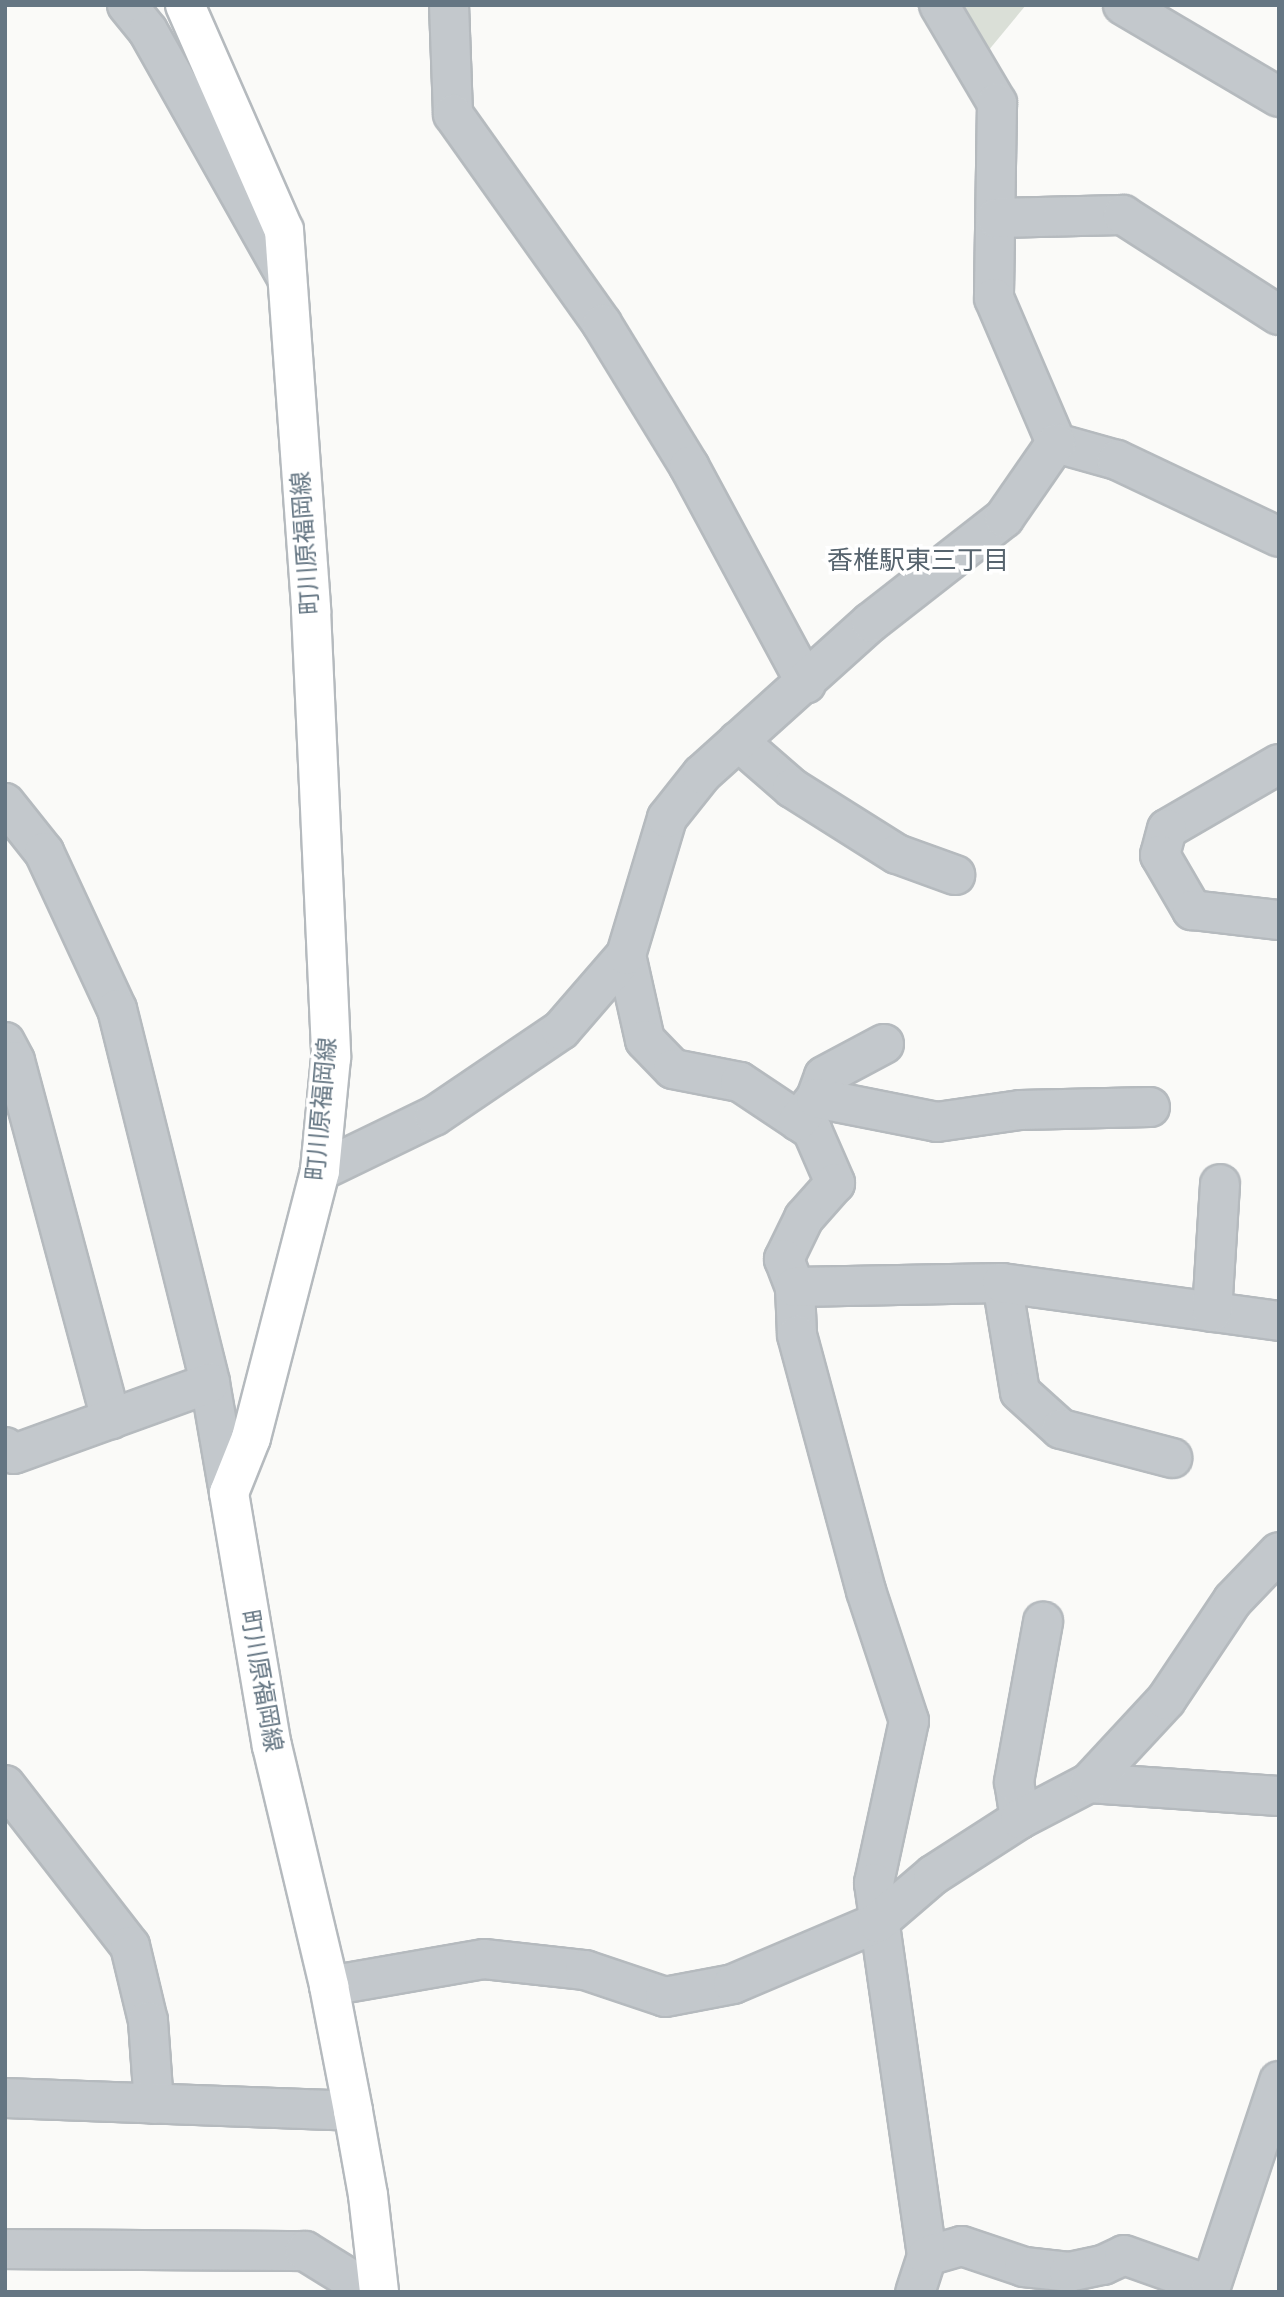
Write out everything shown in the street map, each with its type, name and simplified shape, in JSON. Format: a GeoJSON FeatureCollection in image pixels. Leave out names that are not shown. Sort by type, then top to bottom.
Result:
{"type":"FeatureCollection","features":[{"type":"Feature","properties":{"kind":"main road","name":"町川原福岡線"},"geometry":{"type":"LineString","coordinates":[[185,5],[284,229],[311,610],[331,1058],[320,1171],[251,1438],[229,1493],[272,1746],[329,1986],[353,2111],[368,2195],[379,2292]]}},
{"type":"Feature","properties":{"kind":"street"},"geometry":{"type":"LineString","coordinates":[[127,5],[148,31],[286,276]]}},
{"type":"Feature","properties":{"kind":"street"},"geometry":{"type":"LineString","coordinates":[[449,5],[453,114],[602,324],[690,466],[806,683]]}},
{"type":"Feature","properties":{"kind":"street"},"geometry":{"type":"LineString","coordinates":[[940,5],[997,103],[994,298],[1056,443]]}},
{"type":"Feature","properties":{"kind":"street"},"geometry":{"type":"LineString","coordinates":[[1123,5],[1279,97]]}},
{"type":"Feature","properties":{"kind":"street"},"geometry":{"type":"LineString","coordinates":[[996,218],[1123,215],[1279,315]]}},
{"type":"Feature","properties":{"kind":"street"},"geometry":{"type":"LineString","coordinates":[[320,1171],[434,1116],[561,1030],[626,955],[667,817],[702,774],[871,622],[1004,517],[1056,443]]}},
{"type":"Feature","properties":{"kind":"street"},"geometry":{"type":"LineString","coordinates":[[1056,443],[1117,460],[1279,537]]}},
{"type":"Feature","properties":{"kind":"street"},"geometry":{"type":"LineString","coordinates":[[738,741],[792,788],[897,854],[955,876]]}},
{"type":"Feature","properties":{"kind":"street"},"geometry":{"type":"LineString","coordinates":[[1279,764],[1167,830],[1160,855],[1192,910],[1279,920]]}},
{"type":"Feature","properties":{"kind":"street"},"geometry":{"type":"LineString","coordinates":[[5,803],[44,852],[117,1009],[210,1383],[229,1493]]}},
{"type":"Feature","properties":{"kind":"street"},"geometry":{"type":"LineString","coordinates":[[626,955],[645,1040],[673,1069],[740,1082],[807,1109],[937,1122],[1020,1110],[1150,1107]]}},
{"type":"Feature","properties":{"kind":"street"},"geometry":{"type":"LineString","coordinates":[[5,1042],[15,1060],[111,1419]]}},
{"type":"Feature","properties":{"kind":"street"},"geometry":{"type":"LineString","coordinates":[[884,1044],[824,1076],[807,1109],[812,1130],[835,1183],[804,1218],[783,1259],[795,1287],[797,1335],[866,1591],[909,1721],[874,1883],[877,1923],[927,2256],[915,2292]]}},
{"type":"Feature","properties":{"kind":"street"},"geometry":{"type":"LineString","coordinates":[[1212,1312],[1220,1184]]}},
{"type":"Feature","properties":{"kind":"street"},"geometry":{"type":"LineString","coordinates":[[795,1287],[1002,1283],[1279,1321]]}},
{"type":"Feature","properties":{"kind":"street"},"geometry":{"type":"LineString","coordinates":[[1002,1283],[1020,1392],[1060,1429],[1172,1458]]}},
{"type":"Feature","properties":{"kind":"street"},"geometry":{"type":"LineString","coordinates":[[5,1447],[14,1454],[210,1383]]}},
{"type":"Feature","properties":{"kind":"street"},"geometry":{"type":"LineString","coordinates":[[329,1986],[484,1959],[585,1970],[665,1997],[733,1984],[877,1923],[933,1875],[1020,1819],[1089,1783],[1166,1700],[1233,1600],[1279,1552]]}},
{"type":"Feature","properties":{"kind":"street"},"geometry":{"type":"LineString","coordinates":[[1020,1819],[1014,1782],[1043,1622]]}},
{"type":"Feature","properties":{"kind":"street"},"geometry":{"type":"LineString","coordinates":[[1089,1783],[1279,1796]]}},
{"type":"Feature","properties":{"kind":"street"},"geometry":{"type":"LineString","coordinates":[[5,1785],[130,1946],[149,2021],[154,2104]]}},
{"type":"Feature","properties":{"kind":"street"},"geometry":{"type":"LineString","coordinates":[[927,2256],[962,2246],[1024,2267],[1069,2272],[1103,2265],[1124,2255],[1212,2286],[1279,2081]]}},
{"type":"Feature","properties":{"kind":"street"},"geometry":{"type":"LineString","coordinates":[[5,2098],[353,2111]]}},
{"type":"Feature","properties":{"kind":"street"},"geometry":{"type":"LineString","coordinates":[[5,2249],[305,2251],[371,2292]]}},
{"type":"Feature","properties":{"kind":"shaded area"},"geometry":{"type":"Polygon","coordinates":[[[956,5],[1026,5],[988,51],[956,5]]]}},
{"type":"Feature","properties":{"kind":"district","name":"香椎駅東三丁目"},"geometry":{"type":"Point","coordinates":[918,562]}}]}
